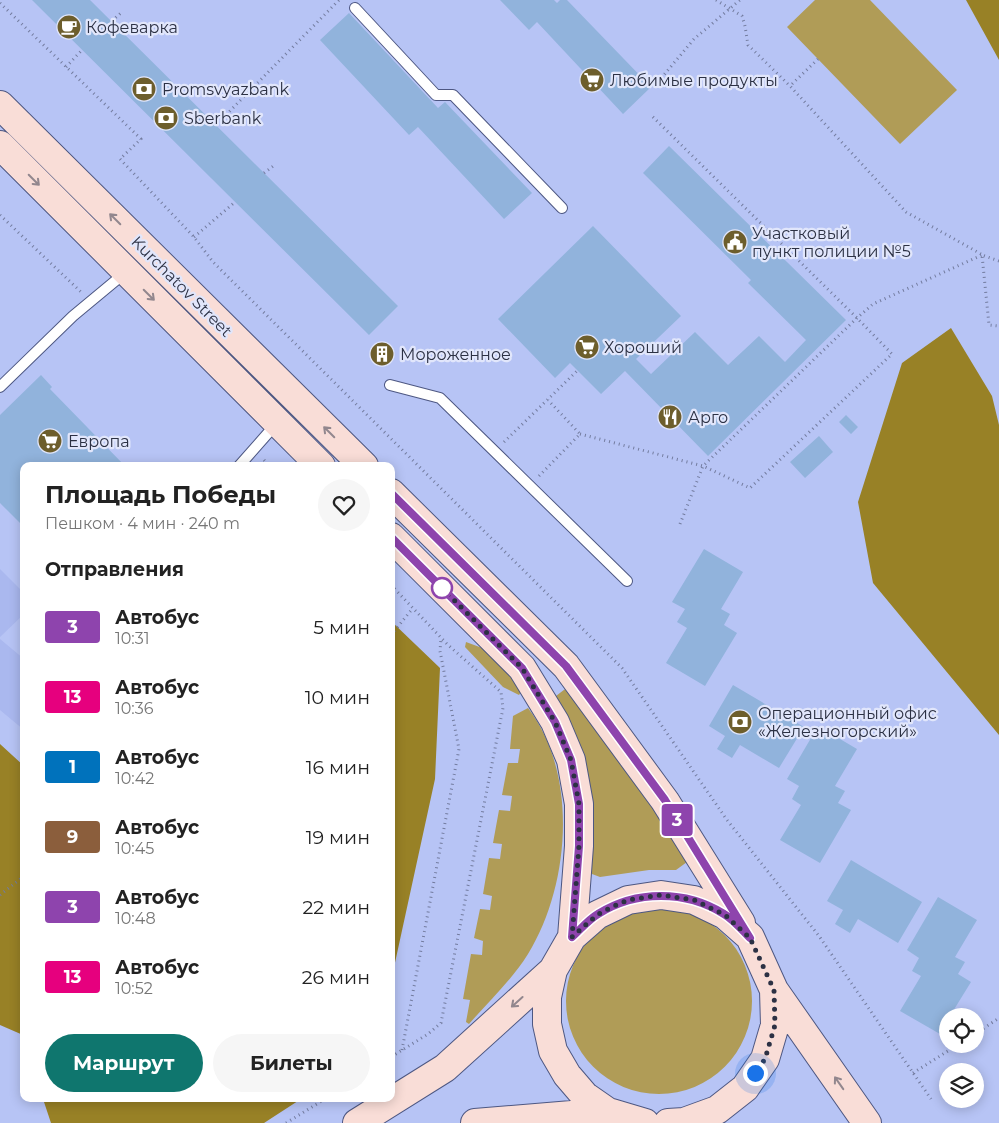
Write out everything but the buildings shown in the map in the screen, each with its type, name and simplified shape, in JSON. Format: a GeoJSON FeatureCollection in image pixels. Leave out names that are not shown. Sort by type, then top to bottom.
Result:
{"type":"FeatureCollection","features":[{"type":"Feature","properties":{"kind":"main road","name":"Kurchatov Street"},"geometry":{"type":"LineString","coordinates":[[0,105],[360,462]]}},
{"type":"Feature","properties":{"kind":"main road","name":"Kurchatov Street"},"geometry":{"type":"LineString","coordinates":[[0,145],[317,462]]}},
{"type":"Feature","properties":{"kind":"main road"},"geometry":{"type":"LineString","coordinates":[[395,497],[566,666],[665,800],[750,938],[774,990],[867,1123]]}},
{"type":"Feature","properties":{"kind":"main road"},"geometry":{"type":"LineString","coordinates":[[395,541],[522,668],[555,722],[571,760],[579,804],[579,846],[572,937]]}},
{"type":"Feature","properties":{"kind":"main road"},"geometry":{"type":"LineString","coordinates":[[645,1123],[608,1112],[585,1096],[567,1076],[554,1051],[547,1024],[547,996],[553,970],[572,937],[597,915],[628,900],[661,895],[694,900],[725,915],[750,938]]}},
{"type":"Feature","properties":{"kind":"main road"},"geometry":{"type":"LineString","coordinates":[[395,1099],[445,1068],[553,970]]}},
{"type":"Feature","properties":{"kind":"main road"},"geometry":{"type":"LineString","coordinates":[[668,1123],[684,1122],[717,1110],[745,1088],[765,1059],[775,1025],[774,990]]}},
{"type":"Feature","properties":{"kind":"main road"},"geometry":{"type":"LineString","coordinates":[[357,1123],[391,1102]]}},
{"type":"Feature","properties":{"kind":"main road"},"geometry":{"type":"LineString","coordinates":[[475,1123],[608,1112]]}},
{"type":"Feature","properties":{"kind":"lane"},"geometry":{"type":"LineString","coordinates":[[355,8],[436,95],[453,95],[562,208]]}},
{"type":"Feature","properties":{"kind":"lane"},"geometry":{"type":"LineString","coordinates":[[0,388],[90,301],[126,272]]}},
{"type":"Feature","properties":{"kind":"lane"},"geometry":{"type":"LineString","coordinates":[[390,384],[440,398],[627,581]]}},
{"type":"Feature","properties":{"kind":"lane"},"geometry":{"type":"LineString","coordinates":[[242,462],[277,423]]}},
{"type":"Feature","properties":{"kind":"path"},"geometry":{"type":"LineString","coordinates":[[226,115],[339,0]]}},
{"type":"Feature","properties":{"kind":"path"},"geometry":{"type":"LineString","coordinates":[[716,0],[742,16],[748,45],[790,86],[906,212],[982,255],[999,262]]}},
{"type":"Feature","properties":{"kind":"path"},"geometry":{"type":"LineString","coordinates":[[658,82],[694,38],[740,0]]}},
{"type":"Feature","properties":{"kind":"path"},"geometry":{"type":"LineString","coordinates":[[0,3],[141,139],[120,159],[194,237],[213,262],[622,668],[727,820],[819,936],[931,1099]]}},
{"type":"Feature","properties":{"kind":"path"},"geometry":{"type":"LineString","coordinates":[[112,22],[123,11]]}},
{"type":"Feature","properties":{"kind":"path"},"geometry":{"type":"LineString","coordinates":[[66,66],[82,50]]}},
{"type":"Feature","properties":{"kind":"path"},"geometry":{"type":"LineString","coordinates":[[790,86],[818,59]]}},
{"type":"Feature","properties":{"kind":"path"},"geometry":{"type":"LineString","coordinates":[[548,400],[580,434],[703,466],[750,488],[892,354],[652,116]]}},
{"type":"Feature","properties":{"kind":"path"},"geometry":{"type":"LineString","coordinates":[[264,173],[276,164]]}},
{"type":"Feature","properties":{"kind":"path"},"geometry":{"type":"LineString","coordinates":[[194,237],[235,202]]}},
{"type":"Feature","properties":{"kind":"path"},"geometry":{"type":"LineString","coordinates":[[0,214],[90,301]]}},
{"type":"Feature","properties":{"kind":"path"},"geometry":{"type":"LineString","coordinates":[[680,524],[703,466],[857,318],[874,304],[982,255]]}},
{"type":"Feature","properties":{"kind":"path"},"geometry":{"type":"LineString","coordinates":[[982,255],[989,325],[999,326]]}},
{"type":"Feature","properties":{"kind":"path"},"geometry":{"type":"LineString","coordinates":[[495,452],[578,370]]}},
{"type":"Feature","properties":{"kind":"path"},"geometry":{"type":"LineString","coordinates":[[530,485],[580,434]]}},
{"type":"Feature","properties":{"kind":"path"},"geometry":{"type":"LineString","coordinates":[[395,589],[441,637],[501,692],[503,708],[441,1023],[428,1034],[395,1054]]}},
{"type":"Feature","properties":{"kind":"path"},"geometry":{"type":"LineString","coordinates":[[395,630],[414,608]]}},
{"type":"Feature","properties":{"kind":"path"},"geometry":{"type":"LineString","coordinates":[[402,1050],[458,749],[440,651],[441,637]]}},
{"type":"Feature","properties":{"kind":"path"},"geometry":{"type":"LineString","coordinates":[[0,895],[20,879]]}},
{"type":"Feature","properties":{"kind":"path"},"geometry":{"type":"LineString","coordinates":[[984,1028],[999,1018]]}},
{"type":"Feature","properties":{"kind":"path"},"geometry":{"type":"LineString","coordinates":[[913,1073],[945,1053]]}},
{"type":"Feature","properties":{"kind":"path"},"geometry":{"type":"LineString","coordinates":[[286,1123],[320,1102]]}},
{"type":"Feature","properties":{"kind":"shaded area"},"geometry":{"type":"Polygon","coordinates":[[[815,0],[870,0],[957,90],[900,144],[787,27],[815,0]]]}},
{"type":"Feature","properties":{"kind":"shaded area"},"geometry":{"type":"Polygon","coordinates":[[[966,0],[999,0],[999,60],[966,0]]]}},
{"type":"Feature","properties":{"kind":"shaded area"},"geometry":{"type":"Polygon","coordinates":[[[951,328],[992,396],[999,425],[999,735],[873,583],[858,502],[902,363],[951,328]]]}},
{"type":"Feature","properties":{"kind":"shaded area"},"geometry":{"type":"Polygon","coordinates":[[[0,569],[20,589],[20,618],[0,637],[0,569]]]}},
{"type":"Feature","properties":{"kind":"shaded area"},"geometry":{"type":"Polygon","coordinates":[[[395,625],[440,668],[435,779],[395,963],[395,625]]]}},
{"type":"Feature","properties":{"kind":"shaded area"},"geometry":{"type":"Polygon","coordinates":[[[0,639],[20,656],[20,727],[0,710],[0,639]]]}},
{"type":"Feature","properties":{"kind":"shaded area"},"geometry":{"type":"Polygon","coordinates":[[[466,642],[493,652],[524,688],[519,695],[503,687],[465,647],[466,642]]]}},
{"type":"Feature","properties":{"kind":"shaded area"},"geometry":{"type":"Polygon","coordinates":[[[569,686],[655,805],[687,862],[676,870],[649,870],[600,877],[592,874],[590,871],[563,712],[556,696],[569,686]]]}},
{"type":"Feature","properties":{"kind":"shaded area"},"geometry":{"type":"Polygon","coordinates":[[[528,708],[544,735],[555,765],[561,797],[563,830],[560,864],[553,896],[542,927],[528,954],[507,982],[469,1024],[466,1022],[470,1000],[463,999],[471,954],[482,955],[483,941],[474,938],[480,909],[490,910],[492,896],[483,894],[489,858],[500,859],[502,844],[493,843],[499,810],[510,811],[512,796],[502,795],[508,763],[518,763],[520,749],[510,749],[513,716],[528,708]]]}},
{"type":"Feature","properties":{"kind":"shaded area"},"geometry":{"type":"Polygon","coordinates":[[[0,744],[20,762],[20,1034],[0,1025],[0,744]]]}},
{"type":"Feature","properties":{"kind":"shaded area"},"geometry":{"type":"Polygon","coordinates":[[[650,908],[668,908],[695,915],[725,935],[745,965],[752,992],[752,1010],[745,1037],[725,1067],[695,1087],[668,1094],[650,1094],[632,1090],[615,1083],[600,1073],[587,1060],[577,1045],[570,1028],[566,1010],[566,992],[570,974],[577,957],[587,942],[600,929],[615,919],[632,912],[650,908]]]}},
{"type":"Feature","properties":{"kind":"shaded area"},"geometry":{"type":"Polygon","coordinates":[[[44,1102],[296,1102],[264,1123],[51,1123],[44,1102]]]}},
{"type":"Feature","properties":{"kind":"bus line","name":"3"},"geometry":{"type":"LineString","coordinates":[[395,497],[566,666],[665,800],[750,938],[725,915],[694,900],[661,895],[628,900],[612,907],[597,915],[572,937],[579,846],[579,804],[571,760],[555,722],[522,668],[395,541]]}},
{"type":"Feature","properties":{"kind":"place","name":"Кофеварка"},"geometry":{"type":"Point","coordinates":[69,27]}},
{"type":"Feature","properties":{"kind":"place","name":"Любимые продукты"},"geometry":{"type":"Point","coordinates":[592,80]}},
{"type":"Feature","properties":{"kind":"place","name":"Promsvyazbank"},"geometry":{"type":"Point","coordinates":[144,89]}},
{"type":"Feature","properties":{"kind":"place","name":"Sberbank"},"geometry":{"type":"Point","coordinates":[166,118]}},
{"type":"Feature","properties":{"kind":"place","name":"Участковый пункт полиции №5"},"geometry":{"type":"Point","coordinates":[735,242]}},
{"type":"Feature","properties":{"kind":"place","name":"Хороший"},"geometry":{"type":"Point","coordinates":[587,347]}},
{"type":"Feature","properties":{"kind":"place","name":"Мороженное"},"geometry":{"type":"Point","coordinates":[382,354]}},
{"type":"Feature","properties":{"kind":"place","name":"Арго"},"geometry":{"type":"Point","coordinates":[670,417]}},
{"type":"Feature","properties":{"kind":"place","name":"Европа"},"geometry":{"type":"Point","coordinates":[50,441]}},
{"type":"Feature","properties":{"kind":"place","name":"Операционный офис «Железногорский»"},"geometry":{"type":"Point","coordinates":[740,722]}},
{"type":"Feature","properties":{"kind":"route"},"geometry":{"type":"LineString","coordinates":[[442,588],[522,668],[555,722],[571,760],[579,804],[579,846],[572,937],[597,915],[612,907],[628,900],[661,895],[694,900],[725,915],[750,938],[774,990],[775,1025],[765,1059],[755,1073]]}}]}
